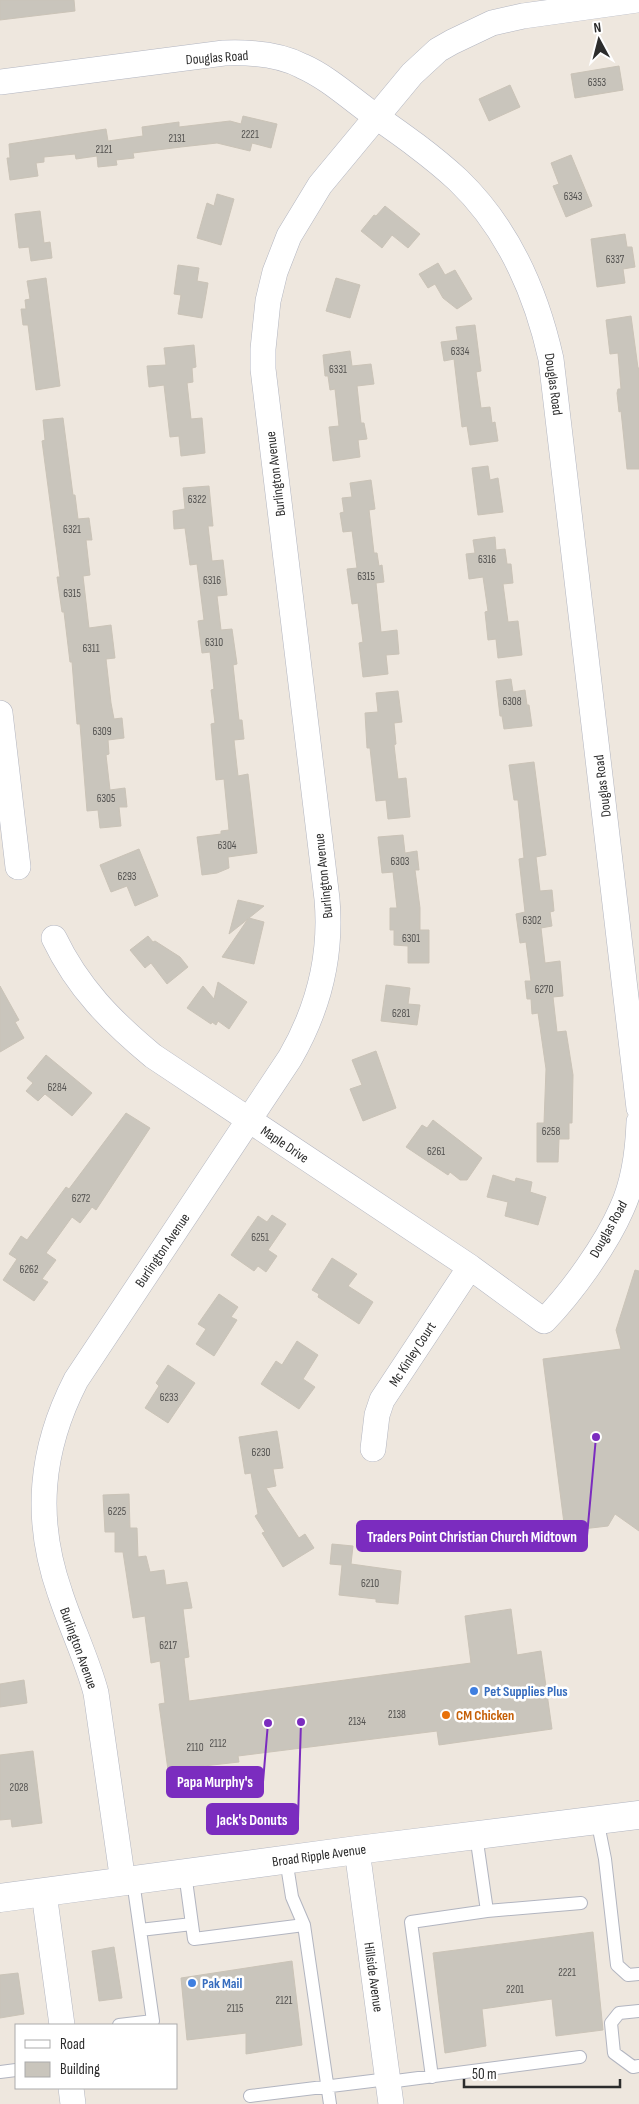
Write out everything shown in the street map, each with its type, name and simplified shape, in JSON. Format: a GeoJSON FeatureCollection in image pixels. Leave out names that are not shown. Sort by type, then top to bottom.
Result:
{"type":"FeatureCollection","features":[{"type":"Feature","properties":{"kind":"street","name":"Burlington Avenue"},"geometry":{"type":"LineString","coordinates":[[128,1882],[96,1694],[89,1669],[60,1596],[49,1558],[43,1509],[46,1472],[53,1433],[76,1380],[290,1058],[312,1014],[321,986],[328,937],[326,890],[265,390],[263,349],[265,320],[275,272],[290,236],[320,185],[399,88],[438,50],[464,35],[507,19],[638,0]]}},
{"type":"Feature","properties":{"kind":"street","name":"Douglas Road"},"geometry":{"type":"LineString","coordinates":[[0,82],[215,54],[244,52],[264,55],[301,65],[376,116],[443,167],[464,186],[489,216],[516,258],[542,321],[553,370],[630,937],[639,1108]]}},
{"type":"Feature","properties":{"kind":"street"},"geometry":{"type":"LineString","coordinates":[[0,713],[18,867]]}},
{"type":"Feature","properties":{"kind":"street","name":"Maple Drive"},"geometry":{"type":"LineString","coordinates":[[54,938],[83,987],[101,1010],[121,1030],[153,1056],[470,1267],[544,1321]]}},
{"type":"Feature","properties":{"kind":"street","name":"Douglas Road"},"geometry":{"type":"LineString","coordinates":[[544,1321],[557,1307],[601,1245],[623,1207],[633,1168],[639,1122]]}},
{"type":"Feature","properties":{"kind":"street","name":"Mc Kinley Court"},"geometry":{"type":"LineString","coordinates":[[373,1449],[377,1415],[382,1400],[470,1267]]}},
{"type":"Feature","properties":{"kind":"street","name":"Broad Ripple Avenue"},"geometry":{"type":"LineString","coordinates":[[0,1898],[286,1859],[639,1815]]}},
{"type":"Feature","properties":{"kind":"street","name":"Hillside Avenue"},"geometry":{"type":"LineString","coordinates":[[357,1850],[389,2088]]}},
{"type":"Feature","properties":{"kind":"street"},"geometry":{"type":"LineString","coordinates":[[44,1892],[62,2024]]}},
{"type":"Feature","properties":{"kind":"street"},"geometry":{"type":"LineString","coordinates":[[71,2089],[73,2104]]}},
{"type":"Feature","properties":{"kind":"lane"},"geometry":{"type":"LineString","coordinates":[[597,1820],[606,1858],[617,1965],[628,1975],[639,1974]]}},
{"type":"Feature","properties":{"kind":"lane"},"geometry":{"type":"LineString","coordinates":[[476,1835],[487,1912]]}},
{"type":"Feature","properties":{"kind":"lane"},"geometry":{"type":"LineString","coordinates":[[286,1859],[292,1897],[304,1925],[330,2104]]}},
{"type":"Feature","properties":{"kind":"lane"},"geometry":{"type":"LineString","coordinates":[[185,1874],[194,1940],[304,1925]]}},
{"type":"Feature","properties":{"kind":"lane"},"geometry":{"type":"LineString","coordinates":[[128,1882],[140,1930],[153,2021],[128,2024]]}},
{"type":"Feature","properties":{"kind":"lane"},"geometry":{"type":"LineString","coordinates":[[432,2077],[411,1922],[580,1903]]}},
{"type":"Feature","properties":{"kind":"lane"},"geometry":{"type":"LineString","coordinates":[[140,1930],[192,1924]]}},
{"type":"Feature","properties":{"kind":"lane"},"geometry":{"type":"LineString","coordinates":[[639,2011],[619,2013],[611,2023],[614,2053],[633,2067],[639,2066]]}},
{"type":"Feature","properties":{"kind":"lane"},"geometry":{"type":"LineString","coordinates":[[250,2096],[328,2086],[389,2088],[432,2077],[580,2058]]}},
{"type":"Feature","properties":{"kind":"lane"},"geometry":{"type":"LineString","coordinates":[[0,2072],[15,2070]]}},
{"type":"Feature","properties":{"kind":"building"},"geometry":{"type":"Polygon","coordinates":[[[0,0],[74,0],[75,11],[0,20],[0,0]]]}},
{"type":"Feature","properties":{"kind":"building"},"geometry":{"type":"Polygon","coordinates":[[[619,66],[623,90],[575,98],[571,74],[619,66]]]}},
{"type":"Feature","properties":{"kind":"building"},"geometry":{"type":"Polygon","coordinates":[[[510,85],[520,107],[489,121],[479,99],[510,85]]]}},
{"type":"Feature","properties":{"kind":"building"},"geometry":{"type":"Polygon","coordinates":[[[243,116],[277,124],[271,148],[252,143],[250,151],[217,143],[133,153],[134,158],[116,160],[117,165],[98,167],[97,156],[76,159],[75,154],[44,157],[44,162],[36,163],[38,176],[10,180],[7,158],[10,158],[9,144],[106,129],[108,141],[143,136],[142,127],[179,122],[179,127],[230,121],[241,124],[243,116]]]}},
{"type":"Feature","properties":{"kind":"building"},"geometry":{"type":"Polygon","coordinates":[[[571,155],[592,206],[566,217],[553,186],[559,184],[551,163],[571,155]]]}},
{"type":"Feature","properties":{"kind":"building"},"geometry":{"type":"Polygon","coordinates":[[[217,194],[234,199],[221,245],[197,238],[207,203],[214,206],[217,194]]]}},
{"type":"Feature","properties":{"kind":"building"},"geometry":{"type":"Polygon","coordinates":[[[385,206],[420,234],[408,248],[392,235],[382,248],[361,231],[374,215],[376,216],[385,206]]]}},
{"type":"Feature","properties":{"kind":"building"},"geometry":{"type":"Polygon","coordinates":[[[40,211],[44,243],[50,242],[52,258],[31,261],[29,247],[19,248],[15,214],[40,211]]]}},
{"type":"Feature","properties":{"kind":"building"},"geometry":{"type":"Polygon","coordinates":[[[625,234],[627,247],[632,247],[635,267],[623,269],[625,283],[597,287],[591,239],[625,234]]]}},
{"type":"Feature","properties":{"kind":"building"},"geometry":{"type":"Polygon","coordinates":[[[438,263],[445,275],[455,270],[472,299],[457,309],[443,298],[435,284],[428,288],[419,274],[438,263]]]}},
{"type":"Feature","properties":{"kind":"building"},"geometry":{"type":"Polygon","coordinates":[[[178,265],[199,268],[197,281],[208,283],[202,318],[178,314],[181,295],[174,294],[178,265]]]}},
{"type":"Feature","properties":{"kind":"building"},"geometry":{"type":"Polygon","coordinates":[[[46,278],[60,386],[36,390],[28,325],[23,325],[21,309],[26,309],[25,300],[30,299],[27,281],[46,278]]]}},
{"type":"Feature","properties":{"kind":"building"},"geometry":{"type":"Polygon","coordinates":[[[336,278],[360,285],[350,318],[326,311],[336,278]]]}},
{"type":"Feature","properties":{"kind":"building"},"geometry":{"type":"Polygon","coordinates":[[[631,316],[639,368],[639,469],[627,469],[621,411],[619,412],[617,393],[618,389],[621,389],[618,353],[610,354],[606,320],[631,316]]]}},
{"type":"Feature","properties":{"kind":"building"},"geometry":{"type":"Polygon","coordinates":[[[475,325],[481,371],[476,372],[481,408],[490,407],[492,423],[495,422],[498,441],[470,445],[467,426],[462,427],[454,359],[444,361],[441,342],[458,340],[456,327],[475,325]]]}},
{"type":"Feature","properties":{"kind":"building"},"geometry":{"type":"Polygon","coordinates":[[[194,345],[196,367],[192,368],[193,382],[187,383],[191,419],[202,418],[205,453],[181,456],[179,436],[170,437],[164,385],[149,387],[147,366],[166,365],[164,348],[194,345]]]}},
{"type":"Feature","properties":{"kind":"building"},"geometry":{"type":"Polygon","coordinates":[[[350,351],[352,366],[371,364],[374,384],[357,386],[361,423],[364,423],[367,439],[358,440],[360,457],[333,461],[329,427],[339,426],[335,389],[330,390],[328,376],[325,376],[323,355],[350,351]]]}},
{"type":"Feature","properties":{"kind":"building"},"geometry":{"type":"Polygon","coordinates":[[[63,418],[78,519],[89,518],[92,540],[86,540],[90,575],[83,576],[89,628],[111,625],[115,658],[106,659],[111,703],[114,719],[122,718],[124,738],[108,740],[109,754],[106,755],[110,790],[125,788],[127,807],[119,807],[121,826],[100,828],[98,810],[87,811],[80,724],[77,724],[72,662],[70,662],[64,612],[62,612],[57,577],[60,577],[42,441],[45,440],[43,420],[63,418]]]}},
{"type":"Feature","properties":{"kind":"building"},"geometry":{"type":"Polygon","coordinates":[[[488,466],[490,480],[498,478],[503,512],[478,515],[472,468],[488,466]]]}},
{"type":"Feature","properties":{"kind":"building"},"geometry":{"type":"Polygon","coordinates":[[[371,480],[375,509],[369,510],[374,553],[377,553],[379,566],[382,565],[384,582],[376,583],[381,632],[397,630],[399,654],[386,655],[388,674],[363,677],[359,643],[363,642],[358,603],[352,604],[347,569],[357,568],[352,531],[343,532],[340,513],[344,512],[342,498],[352,497],[350,483],[371,480]]]}},
{"type":"Feature","properties":{"kind":"building"},"geometry":{"type":"Polygon","coordinates":[[[209,486],[213,526],[208,526],[212,561],[223,560],[227,595],[217,596],[221,630],[232,629],[237,664],[233,665],[239,720],[242,720],[244,739],[234,740],[238,776],[248,774],[257,853],[228,857],[229,868],[217,873],[202,875],[197,837],[221,834],[221,831],[229,830],[224,779],[216,780],[211,724],[215,723],[211,690],[214,689],[210,652],[202,653],[198,621],[204,620],[197,564],[190,565],[185,528],[174,529],[173,511],[185,509],[183,488],[209,486]]]}},
{"type":"Feature","properties":{"kind":"building"},"geometry":{"type":"Polygon","coordinates":[[[495,537],[496,550],[505,549],[507,564],[511,564],[513,583],[503,584],[508,622],[518,621],[522,655],[498,658],[496,639],[488,640],[485,612],[488,611],[483,577],[469,579],[466,554],[475,553],[473,540],[495,537]]]}},
{"type":"Feature","properties":{"kind":"building"},"geometry":{"type":"Polygon","coordinates":[[[511,679],[513,692],[525,690],[532,726],[504,729],[502,716],[500,716],[496,681],[511,679]]]}},
{"type":"Feature","properties":{"kind":"building"},"geometry":{"type":"Polygon","coordinates":[[[398,691],[402,722],[394,723],[396,744],[394,745],[398,779],[406,778],[410,817],[388,819],[386,800],[376,801],[370,748],[367,748],[365,713],[378,712],[376,693],[398,691]]]}},
{"type":"Feature","properties":{"kind":"building"},"geometry":{"type":"Polygon","coordinates":[[[534,762],[546,855],[536,857],[540,891],[552,890],[554,911],[550,912],[552,926],[541,928],[545,963],[560,961],[563,996],[553,997],[557,1032],[566,1031],[573,1075],[572,1123],[569,1123],[569,1139],[559,1139],[558,1162],[537,1162],[537,1123],[544,1123],[546,1069],[538,1013],[532,1014],[531,999],[527,999],[525,981],[531,981],[526,942],[520,943],[516,914],[525,912],[519,859],[524,858],[518,800],[514,800],[509,765],[534,762]]]}},
{"type":"Feature","properties":{"kind":"building"},"geometry":{"type":"Polygon","coordinates":[[[403,835],[405,853],[417,851],[419,870],[415,870],[420,908],[420,930],[429,930],[429,963],[408,963],[408,946],[394,945],[394,930],[390,930],[390,908],[397,908],[393,872],[382,873],[378,837],[403,835]]]}},
{"type":"Feature","properties":{"kind":"building"},"geometry":{"type":"Polygon","coordinates":[[[139,849],[158,896],[135,906],[127,886],[111,892],[100,865],[139,849]]]}},
{"type":"Feature","properties":{"kind":"building"},"geometry":{"type":"Polygon","coordinates":[[[238,900],[264,906],[249,918],[264,922],[254,964],[222,957],[248,919],[229,934],[238,900]]]}},
{"type":"Feature","properties":{"kind":"building"},"geometry":{"type":"Polygon","coordinates":[[[148,936],[153,942],[155,941],[180,957],[188,967],[167,984],[151,963],[145,968],[130,950],[148,936]]]}},
{"type":"Feature","properties":{"kind":"building"},"geometry":{"type":"Polygon","coordinates":[[[218,982],[247,1002],[229,1029],[218,1021],[216,1025],[212,1022],[211,1024],[187,1008],[203,986],[214,999],[218,982]]]}},
{"type":"Feature","properties":{"kind":"building"},"geometry":{"type":"Polygon","coordinates":[[[386,985],[410,988],[408,1004],[420,1005],[417,1025],[381,1021],[386,985]]]}},
{"type":"Feature","properties":{"kind":"building"},"geometry":{"type":"Polygon","coordinates":[[[0,986],[19,1020],[15,1022],[24,1038],[0,1052],[0,986]]]}},
{"type":"Feature","properties":{"kind":"building"},"geometry":{"type":"Polygon","coordinates":[[[376,1051],[396,1108],[363,1121],[350,1089],[362,1085],[352,1060],[376,1051]]]}},
{"type":"Feature","properties":{"kind":"building"},"geometry":{"type":"Polygon","coordinates":[[[46,1055],[92,1093],[72,1116],[45,1094],[38,1101],[26,1091],[33,1083],[27,1078],[46,1055]]]}},
{"type":"Feature","properties":{"kind":"building"},"geometry":{"type":"Polygon","coordinates":[[[126,1113],[150,1128],[96,1210],[92,1207],[80,1223],[72,1217],[46,1253],[56,1260],[42,1279],[48,1282],[34,1301],[3,1280],[17,1259],[9,1254],[21,1236],[27,1240],[66,1187],[69,1189],[126,1113]]]}},
{"type":"Feature","properties":{"kind":"building"},"geometry":{"type":"Polygon","coordinates":[[[433,1120],[482,1158],[467,1180],[460,1180],[450,1172],[448,1175],[406,1147],[422,1125],[427,1128],[433,1120]]]}},
{"type":"Feature","properties":{"kind":"building"},"geometry":{"type":"Polygon","coordinates":[[[493,1175],[515,1182],[516,1178],[532,1182],[530,1192],[546,1197],[538,1225],[505,1216],[508,1202],[487,1197],[493,1175]]]}},
{"type":"Feature","properties":{"kind":"building"},"geometry":{"type":"Polygon","coordinates":[[[272,1215],[286,1224],[268,1250],[277,1256],[266,1272],[258,1266],[254,1271],[231,1255],[258,1216],[267,1222],[272,1215]]]}},
{"type":"Feature","properties":{"kind":"building"},"geometry":{"type":"Polygon","coordinates":[[[332,1258],[357,1274],[348,1286],[373,1302],[359,1324],[318,1297],[319,1294],[312,1290],[332,1258]]]}},
{"type":"Feature","properties":{"kind":"building"},"geometry":{"type":"Polygon","coordinates":[[[635,1270],[639,1271],[639,1531],[615,1514],[608,1526],[565,1531],[543,1359],[621,1349],[616,1330],[635,1270]]]}},
{"type":"Feature","properties":{"kind":"building"},"geometry":{"type":"Polygon","coordinates":[[[219,1294],[238,1307],[231,1317],[237,1320],[214,1356],[196,1344],[206,1329],[198,1324],[219,1294]]]}},
{"type":"Feature","properties":{"kind":"building"},"geometry":{"type":"Polygon","coordinates":[[[297,1341],[318,1355],[303,1379],[315,1387],[299,1409],[261,1384],[276,1361],[282,1365],[297,1341]]]}},
{"type":"Feature","properties":{"kind":"building"},"geometry":{"type":"Polygon","coordinates":[[[168,1365],[195,1383],[168,1423],[145,1408],[159,1386],[156,1383],[168,1365]]]}},
{"type":"Feature","properties":{"kind":"building"},"geometry":{"type":"Polygon","coordinates":[[[277,1431],[283,1468],[273,1469],[276,1486],[266,1488],[299,1538],[305,1534],[314,1548],[283,1567],[262,1533],[265,1532],[255,1516],[258,1514],[251,1473],[245,1474],[239,1437],[277,1431]]]}},
{"type":"Feature","properties":{"kind":"building"},"geometry":{"type":"Polygon","coordinates":[[[129,1494],[130,1528],[137,1528],[138,1557],[146,1556],[150,1572],[164,1570],[166,1585],[187,1582],[192,1608],[183,1609],[189,1657],[184,1658],[189,1701],[471,1663],[465,1616],[511,1609],[517,1655],[541,1651],[552,1729],[439,1745],[437,1731],[238,1756],[239,1762],[168,1770],[159,1704],[165,1703],[160,1661],[151,1663],[145,1616],[133,1618],[123,1552],[115,1552],[115,1532],[105,1532],[103,1495],[129,1494]]]}},
{"type":"Feature","properties":{"kind":"building"},"geometry":{"type":"Polygon","coordinates":[[[332,1544],[353,1546],[351,1564],[401,1571],[398,1604],[376,1602],[376,1599],[339,1595],[342,1565],[330,1564],[332,1544]]]}},
{"type":"Feature","properties":{"kind":"building"},"geometry":{"type":"Polygon","coordinates":[[[24,1680],[27,1703],[0,1707],[0,1684],[24,1680]]]}},
{"type":"Feature","properties":{"kind":"building"},"geometry":{"type":"Polygon","coordinates":[[[33,1751],[42,1823],[12,1827],[11,1819],[0,1820],[0,1755],[33,1751]]]}},
{"type":"Feature","properties":{"kind":"building"},"geometry":{"type":"Polygon","coordinates":[[[593,1932],[603,2030],[556,2036],[552,1999],[482,2009],[486,2046],[445,2053],[433,1953],[593,1932]]]}},
{"type":"Feature","properties":{"kind":"building"},"geometry":{"type":"Polygon","coordinates":[[[114,1947],[122,1998],[99,2001],[92,1951],[114,1947]]]}},
{"type":"Feature","properties":{"kind":"building"},"geometry":{"type":"Polygon","coordinates":[[[292,1961],[302,2045],[246,2054],[246,2033],[187,2040],[181,1978],[292,1961]]]}},
{"type":"Feature","properties":{"kind":"building"},"geometry":{"type":"Polygon","coordinates":[[[18,1973],[24,2014],[0,2018],[0,1975],[18,1973]]]}},
{"type":"Feature","properties":{"kind":"place","name":"Traders Point Christian Church Midtown"},"geometry":{"type":"Point","coordinates":[596,1437]}},
{"type":"Feature","properties":{"kind":"place","name":"Pet Supplies Plus"},"geometry":{"type":"Point","coordinates":[474,1691]}},
{"type":"Feature","properties":{"kind":"place","name":"CM Chicken"},"geometry":{"type":"Point","coordinates":[446,1715]}},
{"type":"Feature","properties":{"kind":"place","name":"Jack's Donuts"},"geometry":{"type":"Point","coordinates":[301,1722]}},
{"type":"Feature","properties":{"kind":"place","name":"Papa Murphy's"},"geometry":{"type":"Point","coordinates":[268,1723]}},
{"type":"Feature","properties":{"kind":"place","name":"Pak Mail"},"geometry":{"type":"Point","coordinates":[192,1983]}}]}
